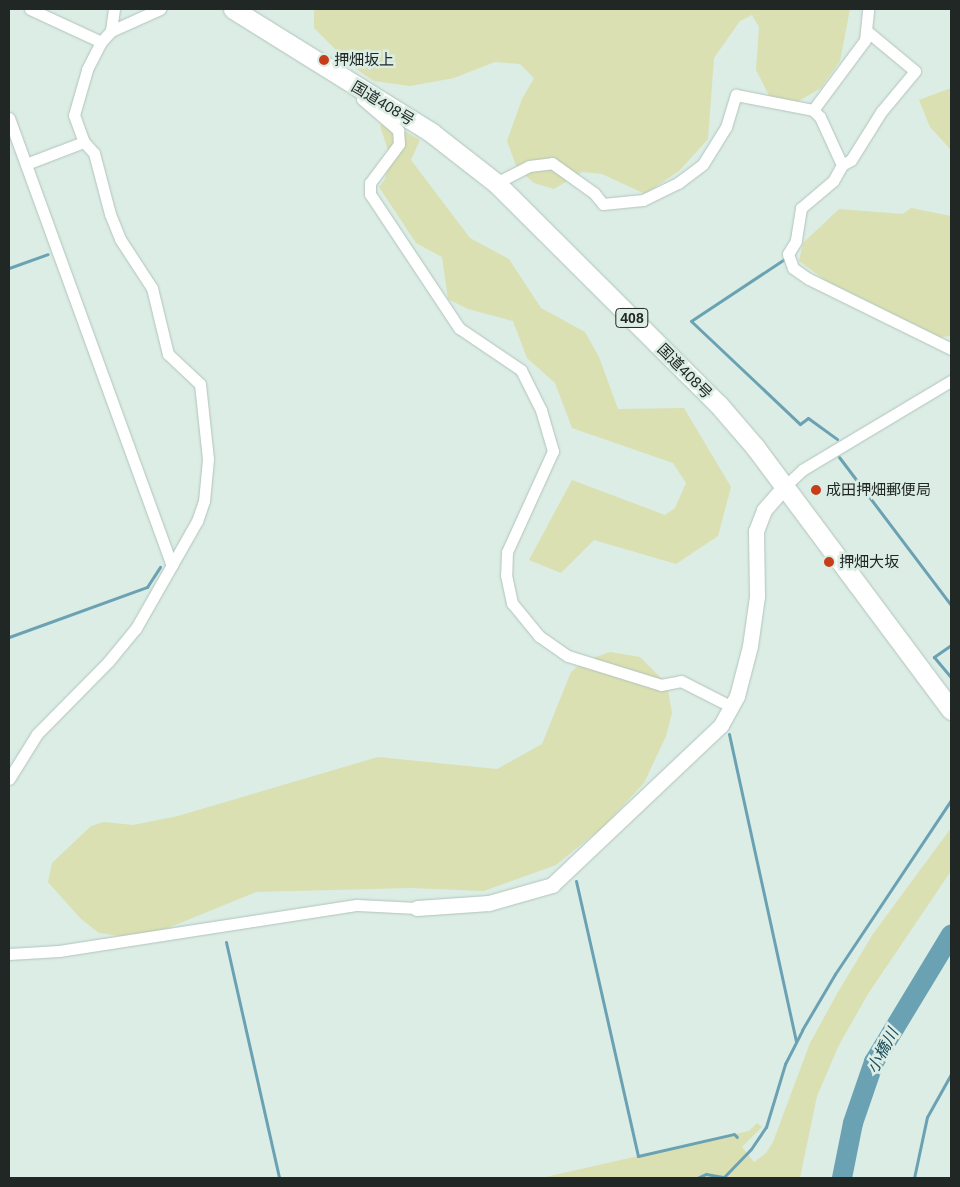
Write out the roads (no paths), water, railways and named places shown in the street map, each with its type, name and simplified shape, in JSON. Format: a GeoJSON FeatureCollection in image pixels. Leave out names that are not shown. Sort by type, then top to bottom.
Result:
{"type":"FeatureCollection","features":[{"type":"Feature","properties":{"kind":"highway","name":"国道408号"},"geometry":{"type":"LineString","coordinates":[[233,9],[315,62],[432,133],[496,183],[718,404],[784,487],[951,710]]}},
{"type":"Feature","properties":{"kind":"street"},"geometry":{"type":"LineString","coordinates":[[30,9],[101,42]]}},
{"type":"Feature","properties":{"kind":"street"},"geometry":{"type":"LineString","coordinates":[[111,30],[114,9]]}},
{"type":"Feature","properties":{"kind":"street"},"geometry":{"type":"LineString","coordinates":[[9,779],[37,734],[108,662],[136,628],[198,521],[204,501],[208,459],[200,384],[168,354],[152,288],[120,239],[110,214],[94,153],[84,142],[74,114],[87,70],[101,42],[111,30],[160,9]]}},
{"type":"Feature","properties":{"kind":"street"},"geometry":{"type":"LineString","coordinates":[[813,110],[868,32],[868,9]]}},
{"type":"Feature","properties":{"kind":"street"},"geometry":{"type":"LineString","coordinates":[[868,32],[915,71],[881,112],[851,160],[842,165],[833,181],[800,208],[796,241],[788,254],[792,268],[809,279],[951,349]]}},
{"type":"Feature","properties":{"kind":"street"},"geometry":{"type":"LineString","coordinates":[[315,62],[398,130],[399,144],[370,183],[370,194],[459,328],[521,370],[541,410],[553,451],[507,552],[506,575],[512,603],[539,636],[568,656],[660,685],[681,681],[732,707]]}},
{"type":"Feature","properties":{"kind":"street"},"geometry":{"type":"LineString","coordinates":[[496,183],[529,166],[552,163],[594,193],[603,204],[644,200],[678,183],[703,164],[726,127],[736,94],[813,110],[820,117],[842,165]]}},
{"type":"Feature","properties":{"kind":"street"},"geometry":{"type":"LineString","coordinates":[[9,118],[172,565]]}},
{"type":"Feature","properties":{"kind":"street"},"geometry":{"type":"LineString","coordinates":[[26,164],[84,142]]}},
{"type":"Feature","properties":{"kind":"street"},"geometry":{"type":"LineString","coordinates":[[9,954],[59,951],[357,905],[417,908],[488,903],[532,893],[557,882],[696,750],[732,707],[747,664],[755,616],[756,530],[764,510],[802,470],[951,381]]}},
{"type":"Feature","properties":{"kind":"waterway"},"geometry":{"type":"LineString","coordinates":[[9,268],[48,254]]}},
{"type":"Feature","properties":{"kind":"waterway"},"geometry":{"type":"LineString","coordinates":[[783,260],[691,321],[800,424],[808,418],[837,439]]}},
{"type":"Feature","properties":{"kind":"waterway"},"geometry":{"type":"LineString","coordinates":[[839,457],[951,605]]}},
{"type":"Feature","properties":{"kind":"waterway"},"geometry":{"type":"LineString","coordinates":[[9,637],[147,587],[160,567]]}},
{"type":"Feature","properties":{"kind":"waterway"},"geometry":{"type":"LineString","coordinates":[[951,645],[934,657],[951,677]]}},
{"type":"Feature","properties":{"kind":"waterway"},"geometry":{"type":"LineString","coordinates":[[729,734],[796,1042]]}},
{"type":"Feature","properties":{"kind":"waterway"},"geometry":{"type":"LineString","coordinates":[[723,1178],[751,1149],[766,1127],[785,1064],[802,1030],[835,974],[951,800]]}},
{"type":"Feature","properties":{"kind":"waterway"},"geometry":{"type":"LineString","coordinates":[[576,881],[638,1156],[734,1134],[737,1137]]}},
{"type":"Feature","properties":{"kind":"waterway","name":"小橋川"},"geometry":{"type":"LineString","coordinates":[[842,1178],[853,1123],[874,1062],[951,935]]}},
{"type":"Feature","properties":{"kind":"waterway"},"geometry":{"type":"LineString","coordinates":[[226,942],[279,1178]]}},
{"type":"Feature","properties":{"kind":"waterway"},"geometry":{"type":"LineString","coordinates":[[914,1178],[927,1117],[951,1074]]}},
{"type":"Feature","properties":{"kind":"waterway"},"geometry":{"type":"LineString","coordinates":[[697,1178],[706,1174],[723,1177]]}},
{"type":"Feature","properties":{"kind":"place","name":"押畑坂上"},"geometry":{"type":"Point","coordinates":[324,60]}},
{"type":"Feature","properties":{"kind":"place","name":"成田押畑郵便局"},"geometry":{"type":"Point","coordinates":[816,490]}},
{"type":"Feature","properties":{"kind":"place","name":"押畑大坂"},"geometry":{"type":"Point","coordinates":[829,562]}}]}
